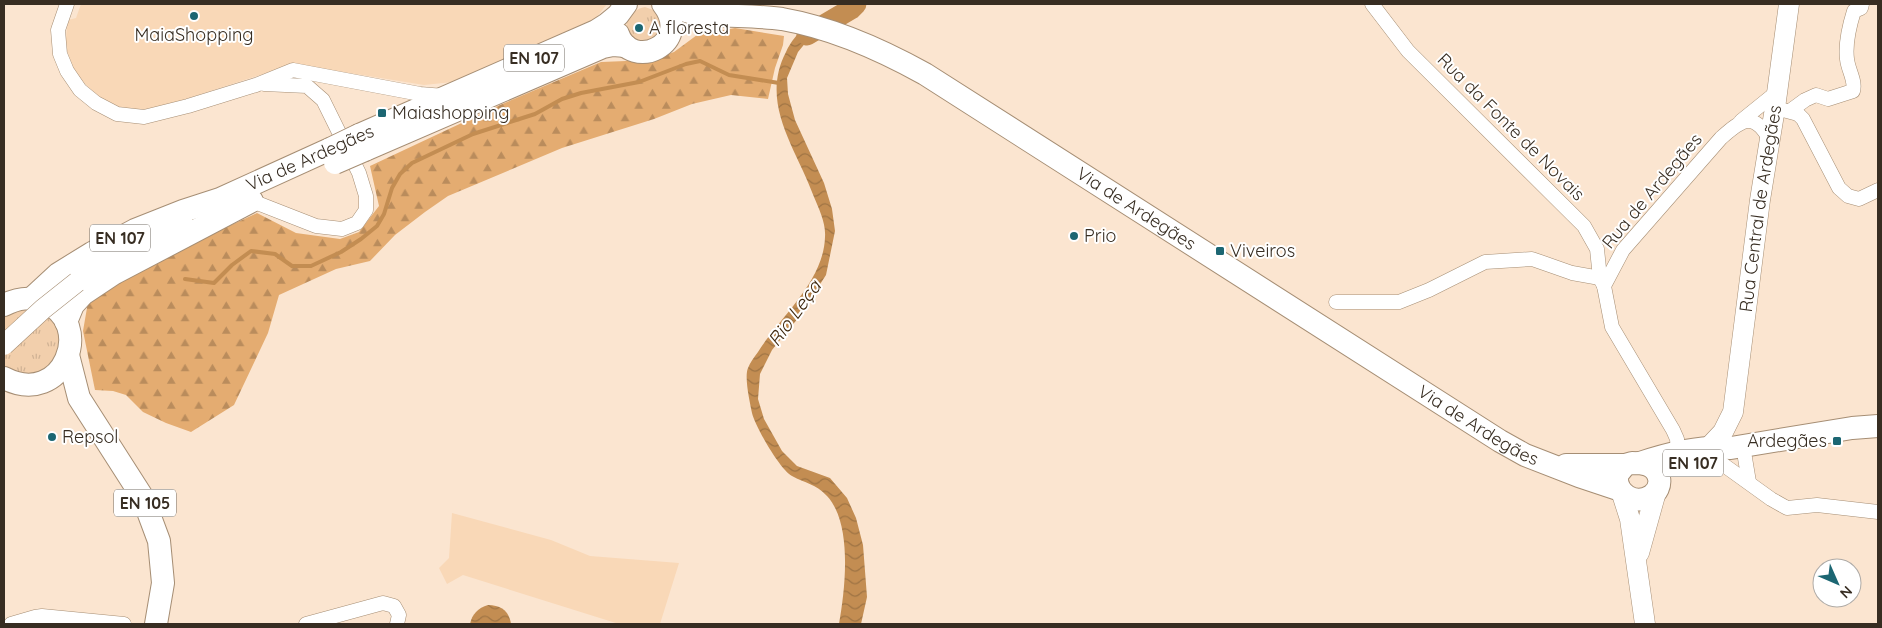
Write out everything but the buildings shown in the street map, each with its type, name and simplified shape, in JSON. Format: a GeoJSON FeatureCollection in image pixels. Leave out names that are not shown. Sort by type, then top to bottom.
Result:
{"type":"FeatureCollection","features":[{"type":"Feature","properties":{"kind":"main road","name":"Via de Ardegães"},"geometry":{"type":"LineString","coordinates":[[664,4],[692,12],[780,19],[805,24],[859,40],[896,57],[1500,441],[1525,454],[1620,491]]}},
{"type":"Feature","properties":{"kind":"main road","name":"Via de Ardegães"},"geometry":{"type":"LineString","coordinates":[[664,4],[669,12],[672,23],[671,34]]}},
{"type":"Feature","properties":{"kind":"main road","name":"Via de Ardegães"},"geometry":{"type":"LineString","coordinates":[[622,7],[616,26],[619,37],[626,46],[640,52],[656,50],[665,43],[671,34],[688,23],[729,16]]}},
{"type":"Feature","properties":{"kind":"main road","name":"Via de Ardegães"},"geometry":{"type":"LineString","coordinates":[[362,143],[447,96],[596,30],[607,24],[622,7]]}},
{"type":"Feature","properties":{"kind":"main road","name":"Via de Ardegães"},"geometry":{"type":"LineString","coordinates":[[66,322],[73,305],[83,294],[113,274],[235,203],[362,143],[603,47],[613,45],[626,46]]}},
{"type":"Feature","properties":{"kind":"main road","name":"Via de Ardegães"},"geometry":{"type":"LineString","coordinates":[[16,298],[134,230],[183,210],[235,203],[332,156]]}},
{"type":"Feature","properties":{"kind":"main road"},"geometry":{"type":"LineString","coordinates":[[16,298],[48,304],[66,322]]}},
{"type":"Feature","properties":{"kind":"main road","name":"EN 105"},"geometry":{"type":"LineString","coordinates":[[66,322],[70,332],[68,355],[79,398],[143,498],[159,541],[163,583],[156,624]]}},
{"type":"Feature","properties":{"kind":"main road"},"geometry":{"type":"LineString","coordinates":[[7,382],[30,385],[46,380],[60,370],[68,355]]}},
{"type":"Feature","properties":{"kind":"main road","name":"EN 105"},"geometry":{"type":"LineString","coordinates":[[46,380],[79,398]]}},
{"type":"Feature","properties":{"kind":"main road","name":"EN 107"},"geometry":{"type":"LineString","coordinates":[[1633,464],[1678,453],[1724,450],[1852,428],[1878,426]]}},
{"type":"Feature","properties":{"kind":"main road","name":"EN 107"},"geometry":{"type":"LineString","coordinates":[[1620,491],[1628,497],[1644,499],[1650,497],[1682,466],[1724,450]]}},
{"type":"Feature","properties":{"kind":"main road","name":"Via de Ardegães"},"geometry":{"type":"LineString","coordinates":[[1550,464],[1633,464]]}},
{"type":"Feature","properties":{"kind":"main road"},"geometry":{"type":"LineString","coordinates":[[1620,491],[1617,475],[1633,464]]}},
{"type":"Feature","properties":{"kind":"main road","name":"EN 107"},"geometry":{"type":"LineString","coordinates":[[1633,464],[1654,468],[1660,480],[1657,490]]}},
{"type":"Feature","properties":{"kind":"street"},"geometry":{"type":"LineString","coordinates":[[67,4],[58,30],[60,54],[67,71],[80,90],[96,103],[117,114],[144,117],[188,106],[293,70],[420,94],[447,96]]}},
{"type":"Feature","properties":{"kind":"street","name":"Rua da Fonte de Novais"},"geometry":{"type":"LineString","coordinates":[[1372,4],[1408,51],[1584,226],[1597,249],[1602,282]]}},
{"type":"Feature","properties":{"kind":"street","name":"Rua Central de Ardegães"},"geometry":{"type":"LineString","coordinates":[[1724,450],[1733,412],[1760,200],[1770,140],[1781,103],[1788,4]]}},
{"type":"Feature","properties":{"kind":"street","name":"Rua de Ardegães"},"geometry":{"type":"LineString","coordinates":[[1602,282],[1624,250],[1721,138],[1744,121],[1781,103],[1805,100],[1816,96],[1828,99],[1853,91],[1854,85],[1847,59],[1848,32],[1854,11],[1861,6]]}},
{"type":"Feature","properties":{"kind":"street"},"geometry":{"type":"LineString","coordinates":[[235,203],[316,226],[342,229],[357,223],[366,210],[366,196],[360,174],[323,100],[306,86],[273,83],[256,84]]}},
{"type":"Feature","properties":{"kind":"street"},"geometry":{"type":"LineString","coordinates":[[1781,103],[1803,119],[1839,188],[1848,196],[1859,199],[1878,190]]}},
{"type":"Feature","properties":{"kind":"street"},"geometry":{"type":"LineString","coordinates":[[1744,121],[1761,127],[1770,140]]}},
{"type":"Feature","properties":{"kind":"street","name":"Via de Ardegães"},"geometry":{"type":"LineString","coordinates":[[4,345],[43,309],[77,282],[130,249],[235,203]]}},
{"type":"Feature","properties":{"kind":"street"},"geometry":{"type":"LineString","coordinates":[[1336,302],[1399,302],[1430,290],[1485,262],[1532,259],[1602,282],[1612,327],[1673,430],[1677,439],[1678,453]]}},
{"type":"Feature","properties":{"kind":"street","name":"Rua Central de Ardegães"},"geometry":{"type":"LineString","coordinates":[[1724,450],[1723,432],[1733,412]]}},
{"type":"Feature","properties":{"kind":"street"},"geometry":{"type":"LineString","coordinates":[[1724,450],[1749,482]]}},
{"type":"Feature","properties":{"kind":"street"},"geometry":{"type":"LineString","coordinates":[[1724,450],[1749,482],[1771,500],[1788,508],[1817,505],[1878,512]]}},
{"type":"Feature","properties":{"kind":"street"},"geometry":{"type":"LineString","coordinates":[[1638,560],[1657,490]]}},
{"type":"Feature","properties":{"kind":"street"},"geometry":{"type":"LineString","coordinates":[[1620,491],[1630,519],[1638,560],[1645,624]]}},
{"type":"Feature","properties":{"kind":"street"},"geometry":{"type":"LineString","coordinates":[[306,624],[383,603],[394,606],[399,615],[397,624]]}},
{"type":"Feature","properties":{"kind":"street"},"geometry":{"type":"LineString","coordinates":[[11,624],[42,616],[89,623],[124,624]]}},
{"type":"Feature","properties":{"kind":"shaded area"},"geometry":{"type":"Polygon","coordinates":[[[81,4],[607,4],[592,23],[453,82],[424,85],[294,64],[155,109],[126,110],[99,97],[76,75],[65,45],[68,20],[76,18],[81,4]]]}},
{"type":"Feature","properties":{"kind":"shaded area"},"geometry":{"type":"Polygon","coordinates":[[[452,513],[551,540],[590,556],[679,563],[660,624],[619,624],[463,575],[447,584],[439,568],[449,558],[452,513]]]}},
{"type":"Feature","properties":{"kind":"green space"},"geometry":{"type":"Polygon","coordinates":[[[645,7],[656,11],[663,27],[653,41],[636,41],[629,32],[627,22],[633,12],[645,7]]]}},
{"type":"Feature","properties":{"kind":"green space"},"geometry":{"type":"Polygon","coordinates":[[[735,28],[784,36],[768,99],[731,95],[692,104],[654,119],[562,148],[448,196],[395,235],[370,261],[336,269],[279,295],[268,333],[234,405],[191,432],[143,412],[126,395],[113,391],[95,390],[83,331],[88,302],[169,254],[257,213],[296,233],[340,239],[359,232],[379,206],[370,166],[500,105],[601,62],[651,60],[674,52],[697,35],[735,28]]]}},
{"type":"Feature","properties":{"kind":"green space"},"geometry":{"type":"Polygon","coordinates":[[[26,306],[48,313],[62,331],[55,363],[42,371],[30,375],[18,374],[4,367],[4,316],[26,306]]]}},
{"type":"Feature","properties":{"kind":"water"},"geometry":{"type":"Polygon","coordinates":[[[805,24],[825,30],[807,41],[798,52],[787,78],[788,94],[795,120],[824,183],[832,209],[835,231],[826,275],[799,317],[772,350],[760,374],[758,399],[764,419],[782,451],[797,466],[830,478],[847,498],[856,518],[863,545],[867,597],[861,624],[839,624],[845,576],[845,558],[841,523],[835,508],[823,492],[815,486],[792,476],[775,457],[754,419],[747,384],[747,372],[751,362],[809,283],[823,253],[825,232],[823,221],[784,126],[777,90],[779,71],[786,52],[805,24]]]}},
{"type":"Feature","properties":{"kind":"water"},"geometry":{"type":"Polygon","coordinates":[[[488,605],[497,606],[504,610],[511,624],[470,624],[476,612],[488,605]]]}},
{"type":"Feature","properties":{"kind":"waterway","name":"Rio Leça"},"geometry":{"type":"LineString","coordinates":[[807,35],[851,9],[856,4]]}},
{"type":"Feature","properties":{"kind":"waterway"},"geometry":{"type":"LineString","coordinates":[[185,279],[214,283],[232,265],[251,251],[275,254],[292,266],[311,266],[341,252],[377,226],[384,214],[392,188],[400,174],[412,163],[473,134],[535,114],[562,99],[581,93],[639,82],[686,64],[700,61],[729,75],[779,83]]}},
{"type":"Feature","properties":{"kind":"place","name":"MaiaShopping"},"geometry":{"type":"Point","coordinates":[194,16]}},
{"type":"Feature","properties":{"kind":"place","name":"A floresta"},"geometry":{"type":"Point","coordinates":[639,28]}},
{"type":"Feature","properties":{"kind":"place","name":"Maiashopping"},"geometry":{"type":"Point","coordinates":[382,113]}},
{"type":"Feature","properties":{"kind":"place","name":"Prio"},"geometry":{"type":"Point","coordinates":[1074,236]}},
{"type":"Feature","properties":{"kind":"place","name":"Viveiros"},"geometry":{"type":"Point","coordinates":[1220,251]}},
{"type":"Feature","properties":{"kind":"place","name":"Repsol"},"geometry":{"type":"Point","coordinates":[52,437]}},
{"type":"Feature","properties":{"kind":"place","name":"Ardegães"},"geometry":{"type":"Point","coordinates":[1837,441]}}]}
